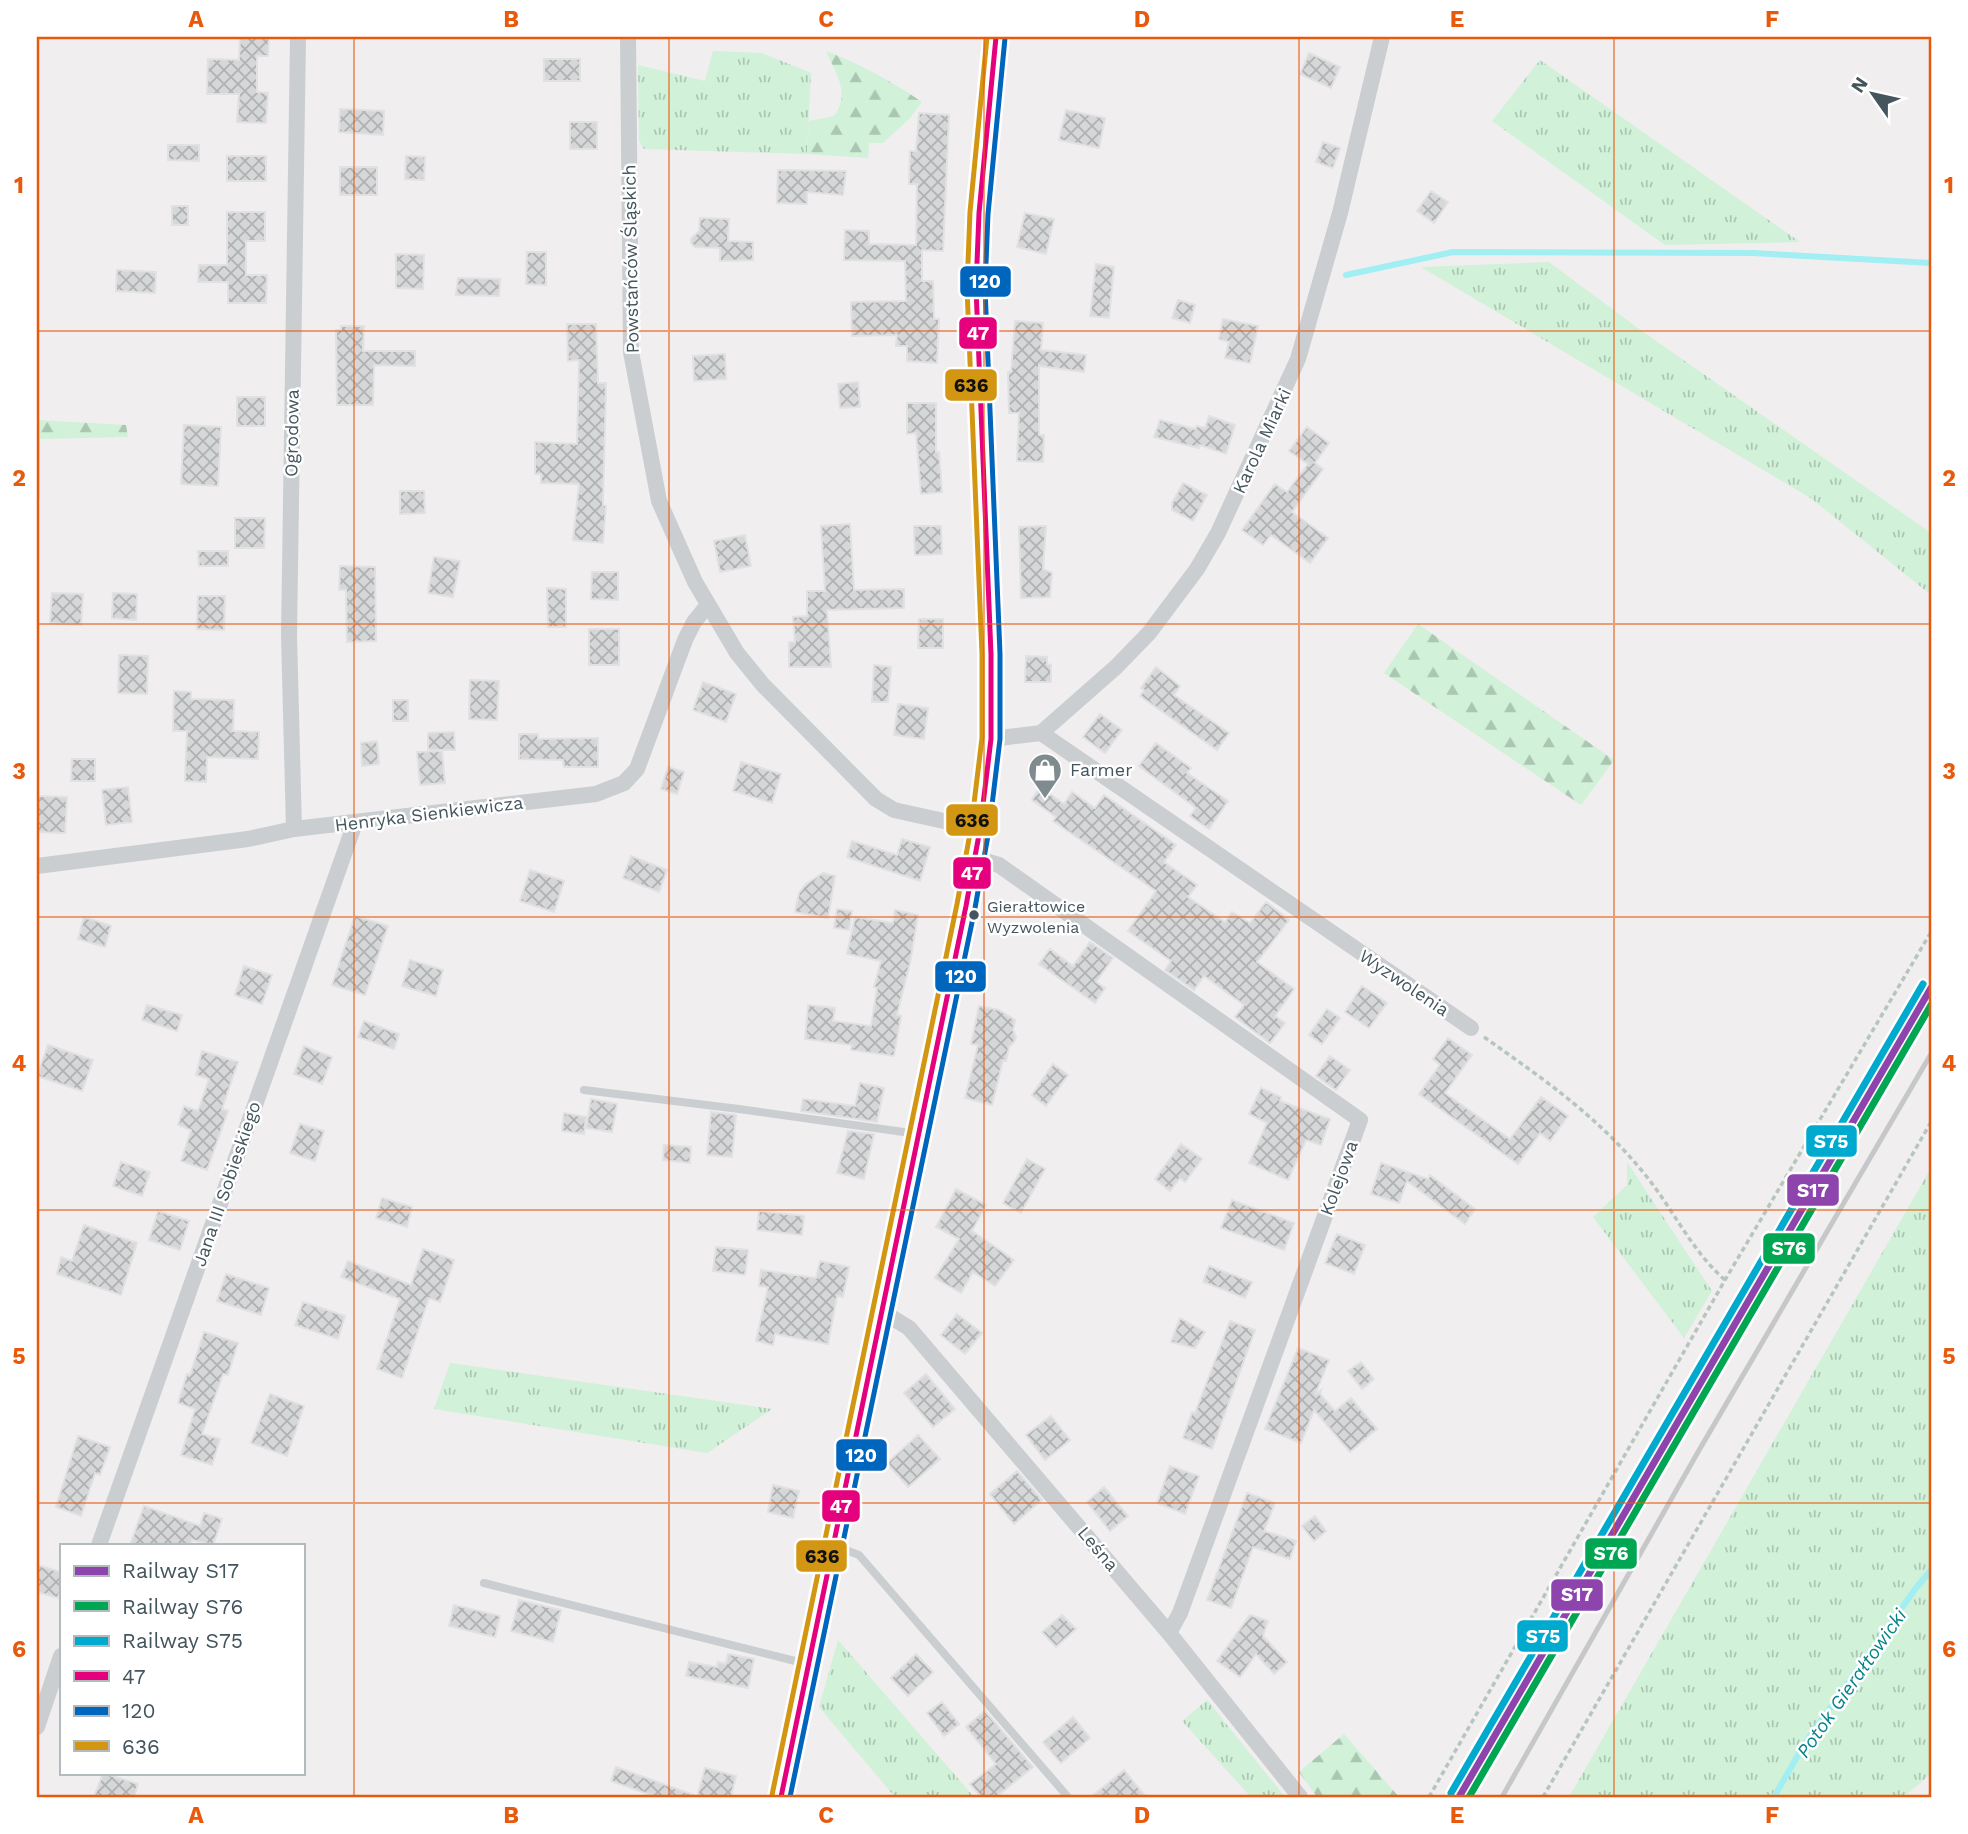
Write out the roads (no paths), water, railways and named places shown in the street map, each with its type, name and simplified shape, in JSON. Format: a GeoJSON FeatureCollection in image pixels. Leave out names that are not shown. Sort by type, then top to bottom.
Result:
{"type":"FeatureCollection","features":[{"type":"Feature","properties":{"kind":"main road"},"geometry":{"type":"LineString","coordinates":[[781,1797],[920,1135],[975,858],[991,739],[991,654],[975,288],[979,213],[996,37]]}},
{"type":"Feature","properties":{"kind":"street","name":"Ogrodowa"},"geometry":{"type":"LineString","coordinates":[[294,829],[289,635],[298,37]]}},
{"type":"Feature","properties":{"kind":"street","name":"Powstańców Śląskich"},"geometry":{"type":"LineString","coordinates":[[628,37],[631,352],[659,501],[707,606],[737,653],[764,685],[876,799],[894,810],[980,828]]}},
{"type":"Feature","properties":{"kind":"street","name":"Karola Miarki"},"geometry":{"type":"LineString","coordinates":[[1041,733],[1116,667],[1149,633],[1197,569],[1237,497],[1290,381],[1303,346],[1340,213],[1382,37]]}},
{"type":"Feature","properties":{"kind":"street","name":"Henryka Sienkiewicza"},"geometry":{"type":"LineString","coordinates":[[37,866],[248,839],[294,829],[596,794],[624,783],[637,769],[685,640],[694,622],[707,606]]}},
{"type":"Feature","properties":{"kind":"street"},"geometry":{"type":"LineString","coordinates":[[991,739],[1041,733]]}},
{"type":"Feature","properties":{"kind":"street","name":"Wyzwolenia"},"geometry":{"type":"LineString","coordinates":[[1041,733],[1471,1028]]}},
{"type":"Feature","properties":{"kind":"street","name":"Jana III Sobieskiego"},"geometry":{"type":"LineString","coordinates":[[99,1544],[355,823]]}},
{"type":"Feature","properties":{"kind":"street","name":"Kolejowa"},"geometry":{"type":"LineString","coordinates":[[975,858],[999,865],[1360,1120],[1180,1613],[1169,1633]]}},
{"type":"Feature","properties":{"kind":"street","name":"Leśna"},"geometry":{"type":"LineString","coordinates":[[883,1312],[909,1328],[1169,1633],[1300,1797]]}},
{"type":"Feature","properties":{"kind":"street"},"geometry":{"type":"LineString","coordinates":[[37,1727],[60,1659]]}},
{"type":"Feature","properties":{"kind":"lane"},"geometry":{"type":"LineString","coordinates":[[584,1090],[752,1110],[920,1135]]}},
{"type":"Feature","properties":{"kind":"lane"},"geometry":{"type":"LineString","coordinates":[[835,1546],[859,1555],[1068,1797]]}},
{"type":"Feature","properties":{"kind":"lane"},"geometry":{"type":"LineString","coordinates":[[484,1583],[809,1664]]}},
{"type":"Feature","properties":{"kind":"waterway"},"geometry":{"type":"LineString","coordinates":[[1346,275],[1453,252],[1753,253],[1931,263]]}},
{"type":"Feature","properties":{"kind":"waterway","name":"Potok Gierałtowicki"},"geometry":{"type":"LineString","coordinates":[[1774,1797],[1805,1743],[1931,1570]]}},
{"type":"Feature","properties":{"kind":"railway"},"geometry":{"type":"LineString","coordinates":[[1502,1797],[1698,1452],[1931,1054]]}},
{"type":"Feature","properties":{"kind":"rail line","name":"S75"},"geometry":{"type":"LineString","coordinates":[[1451,1793],[1923,984]]}},
{"type":"Feature","properties":{"kind":"rail line","name":"S17"},"geometry":{"type":"LineString","coordinates":[[1459,1797],[1931,988]]}},
{"type":"Feature","properties":{"kind":"rail line","name":"S76"},"geometry":{"type":"LineString","coordinates":[[1469,1797],[1931,1005]]}},
{"type":"Feature","properties":{"kind":"place","name":"Farmer"},"geometry":{"type":"Point","coordinates":[1045,800]}},
{"type":"Feature","properties":{"kind":"place","name":"Gierałtowice Wyzwolenia"},"geometry":{"type":"Point","coordinates":[974,915]}}]}
